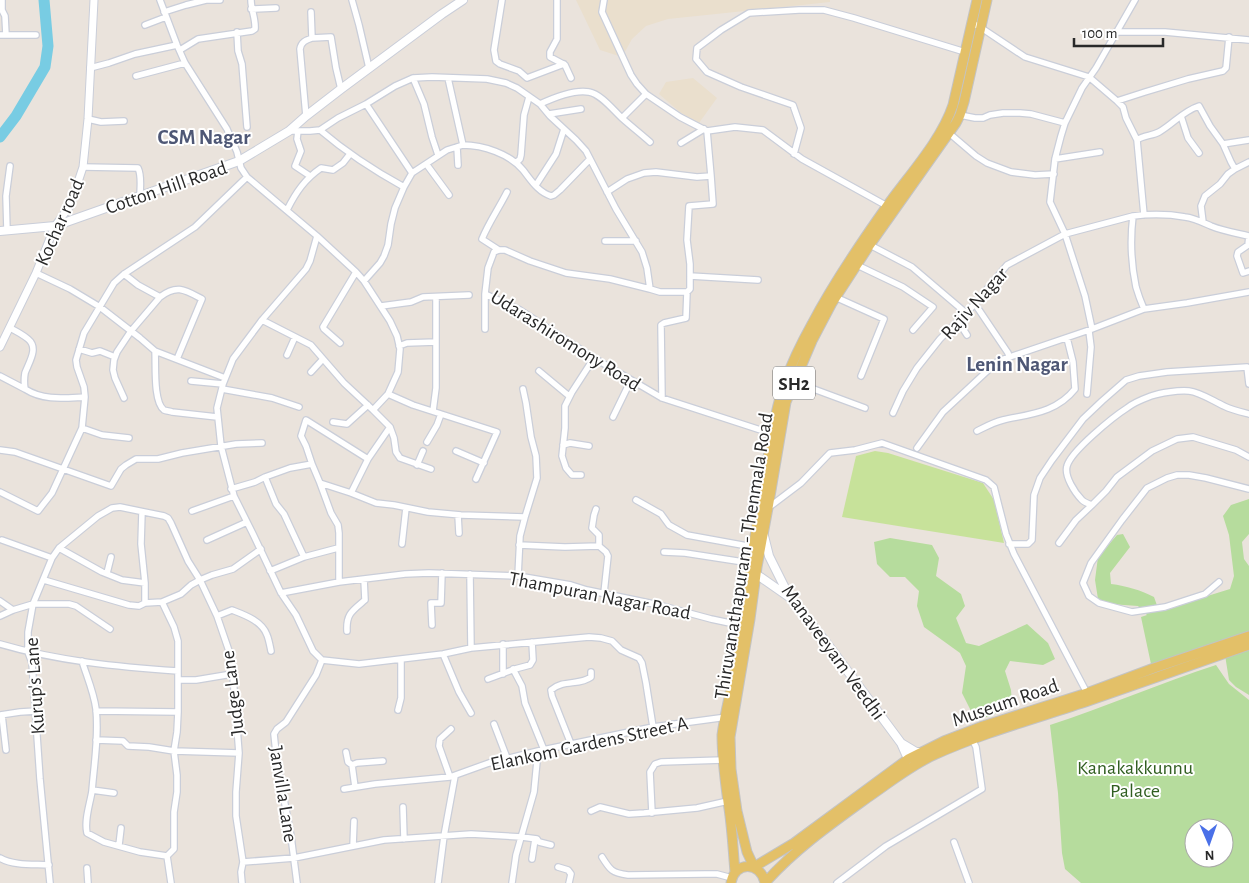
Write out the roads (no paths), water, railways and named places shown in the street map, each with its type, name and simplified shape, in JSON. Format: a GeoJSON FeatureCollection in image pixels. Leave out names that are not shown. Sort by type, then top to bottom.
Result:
{"type":"FeatureCollection","features":[{"type":"Feature","properties":{"kind":"main road","name":"Cotton Hill Road"},"geometry":{"type":"LineString","coordinates":[[4,230],[55,226],[239,161],[289,131],[341,89],[463,0]]}},
{"type":"Feature","properties":{"kind":"main road"},"geometry":{"type":"LineString","coordinates":[[732,880],[732,834],[725,785],[722,735],[729,717],[734,670],[745,626],[753,547],[776,434],[776,412],[811,326],[857,265],[960,115],[976,25],[977,0]]}},
{"type":"Feature","properties":{"kind":"main road"},"geometry":{"type":"LineString","coordinates":[[832,296],[841,273],[928,150],[949,117],[965,52],[987,0]]}},
{"type":"Feature","properties":{"kind":"main road","name":"Thiruvanathapuram - Thenmala Road"},"geometry":{"type":"LineString","coordinates":[[751,570],[763,533],[768,508],[776,434]]}},
{"type":"Feature","properties":{"kind":"main road","name":"Manaveeyam Veedhi"},"geometry":{"type":"LineString","coordinates":[[763,533],[769,556],[790,598],[826,642],[901,744],[911,762]]}},
{"type":"Feature","properties":{"kind":"main road"},"geometry":{"type":"LineString","coordinates":[[751,570],[790,598]]}},
{"type":"Feature","properties":{"kind":"main road","name":"Museum Road"},"geometry":{"type":"LineString","coordinates":[[798,846],[911,762],[921,752],[983,726],[1087,693],[1162,665],[1249,636]]}},
{"type":"Feature","properties":{"kind":"main road","name":"Museum Road"},"geometry":{"type":"LineString","coordinates":[[911,762],[932,756],[972,739],[1021,722],[1249,645]]}},
{"type":"Feature","properties":{"kind":"main road","name":"Thiruvanathapuram - Thenmala Road"},"geometry":{"type":"LineString","coordinates":[[729,717],[731,769],[737,811],[747,852],[754,867],[762,874],[765,883]]}},
{"type":"Feature","properties":{"kind":"main road"},"geometry":{"type":"LineString","coordinates":[[901,744],[916,752],[921,752]]}},
{"type":"Feature","properties":{"kind":"main road"},"geometry":{"type":"LineString","coordinates":[[732,880],[743,867],[754,867],[798,846]]}},
{"type":"Feature","properties":{"kind":"main road"},"geometry":{"type":"LineString","coordinates":[[765,883],[798,846]]}},
{"type":"Feature","properties":{"kind":"street"},"geometry":{"type":"LineString","coordinates":[[2,0],[2,10],[5,16],[3,35],[36,35]]}},
{"type":"Feature","properties":{"kind":"street","name":"Kochar road"},"geometry":{"type":"LineString","coordinates":[[0,347],[36,273],[55,226],[70,206],[83,167],[88,119],[94,0]]}},
{"type":"Feature","properties":{"kind":"street"},"geometry":{"type":"LineString","coordinates":[[160,0],[185,63],[227,129],[237,152],[241,168],[247,177],[317,236],[356,272],[381,306],[394,328],[399,346],[398,372],[388,394],[373,410]]}},
{"type":"Feature","properties":{"kind":"street"},"geometry":{"type":"LineString","coordinates":[[144,24],[186,5],[206,0],[220,0]]}},
{"type":"Feature","properties":{"kind":"street"},"geometry":{"type":"LineString","coordinates":[[90,68],[135,54],[178,48],[198,39],[252,31],[255,29],[255,20],[251,9],[251,0]]}},
{"type":"Feature","properties":{"kind":"street"},"geometry":{"type":"LineString","coordinates":[[352,0],[369,68]]}},
{"type":"Feature","properties":{"kind":"street"},"geometry":{"type":"LineString","coordinates":[[502,0],[494,50],[496,61],[519,71],[527,78],[564,64]]}},
{"type":"Feature","properties":{"kind":"street"},"geometry":{"type":"LineString","coordinates":[[557,0],[557,39],[550,52],[550,57],[566,65],[571,78]]}},
{"type":"Feature","properties":{"kind":"street"},"geometry":{"type":"LineString","coordinates":[[604,0],[602,12],[637,84],[646,94],[680,117],[706,130]]}},
{"type":"Feature","properties":{"kind":"street"},"geometry":{"type":"LineString","coordinates":[[1086,394],[1091,330],[1085,296],[1065,234],[1050,202],[1056,159],[1065,123],[1082,88],[1096,68],[1135,0]]}},
{"type":"Feature","properties":{"kind":"street"},"geometry":{"type":"LineString","coordinates":[[251,9],[276,8]]}},
{"type":"Feature","properties":{"kind":"street"},"geometry":{"type":"LineString","coordinates":[[794,154],[801,128],[793,105],[741,87],[707,72],[696,59],[697,48],[720,30],[749,13],[824,10],[965,52]]}},
{"type":"Feature","properties":{"kind":"street"},"geometry":{"type":"LineString","coordinates":[[311,12],[312,38]]}},
{"type":"Feature","properties":{"kind":"street"},"geometry":{"type":"LineString","coordinates":[[976,25],[1025,58],[1089,77],[1124,107],[1126,118],[1137,140],[1144,215]]}},
{"type":"Feature","properties":{"kind":"street"},"geometry":{"type":"LineString","coordinates":[[236,32],[238,51],[242,64],[246,127]]}},
{"type":"Feature","properties":{"kind":"street"},"geometry":{"type":"LineString","coordinates":[[1116,32],[1165,32],[1249,40]]}},
{"type":"Feature","properties":{"kind":"street"},"geometry":{"type":"LineString","coordinates":[[306,116],[300,49],[306,40],[312,38],[331,38],[341,89]]}},
{"type":"Feature","properties":{"kind":"street"},"geometry":{"type":"LineString","coordinates":[[1117,101],[1188,80],[1223,72],[1226,68],[1229,38]]}},
{"type":"Feature","properties":{"kind":"street"},"geometry":{"type":"LineString","coordinates":[[136,76],[185,63]]}},
{"type":"Feature","properties":{"kind":"street"},"geometry":{"type":"LineString","coordinates":[[413,78],[424,104],[429,128],[438,155]]}},
{"type":"Feature","properties":{"kind":"street"},"geometry":{"type":"LineString","coordinates":[[289,131],[320,130],[395,86],[413,78],[497,80],[506,83],[540,104],[586,151],[616,209],[642,252],[647,268],[650,289]]}},
{"type":"Feature","properties":{"kind":"street"},"geometry":{"type":"LineString","coordinates":[[448,78],[460,146],[458,165]]}},
{"type":"Feature","properties":{"kind":"street"},"geometry":{"type":"LineString","coordinates":[[540,104],[563,94],[590,92],[599,97],[650,142]]}},
{"type":"Feature","properties":{"kind":"street"},"geometry":{"type":"LineString","coordinates":[[622,118],[646,94]]}},
{"type":"Feature","properties":{"kind":"street"},"geometry":{"type":"LineString","coordinates":[[516,163],[521,155],[524,115],[530,97]]}},
{"type":"Feature","properties":{"kind":"street"},"geometry":{"type":"LineString","coordinates":[[366,104],[412,174]]}},
{"type":"Feature","properties":{"kind":"street"},"geometry":{"type":"LineString","coordinates":[[1137,140],[1159,132],[1199,106],[1210,126],[1224,144],[1235,169]]}},
{"type":"Feature","properties":{"kind":"street"},"geometry":{"type":"LineString","coordinates":[[549,114],[581,109]]}},
{"type":"Feature","properties":{"kind":"street"},"geometry":{"type":"LineString","coordinates":[[960,115],[983,118],[996,114],[1020,113],[1065,123]]}},
{"type":"Feature","properties":{"kind":"street"},"geometry":{"type":"LineString","coordinates":[[1181,116],[1188,138],[1199,153]]}},
{"type":"Feature","properties":{"kind":"street"},"geometry":{"type":"LineString","coordinates":[[88,119],[101,122],[124,121]]}},
{"type":"Feature","properties":{"kind":"street"},"geometry":{"type":"LineString","coordinates":[[681,143],[706,130],[735,127],[763,130],[794,154],[887,206]]}},
{"type":"Feature","properties":{"kind":"street"},"geometry":{"type":"LineString","coordinates":[[536,185],[556,154],[564,129]]}},
{"type":"Feature","properties":{"kind":"street"},"geometry":{"type":"LineString","coordinates":[[320,130],[375,171],[404,187]]}},
{"type":"Feature","properties":{"kind":"street"},"geometry":{"type":"LineString","coordinates":[[662,398],[661,325],[686,318],[687,292],[690,289],[687,240],[689,206],[713,204],[706,130]]}},
{"type":"Feature","properties":{"kind":"street"},"geometry":{"type":"LineString","coordinates":[[298,131],[297,139],[302,151],[295,166],[310,176]]}},
{"type":"Feature","properties":{"kind":"street"},"geometry":{"type":"LineString","coordinates":[[949,132],[976,156],[987,163],[1011,172],[1036,175],[1054,174]]}},
{"type":"Feature","properties":{"kind":"street"},"geometry":{"type":"LineString","coordinates":[[1224,144],[1249,140]]}},
{"type":"Feature","properties":{"kind":"street"},"geometry":{"type":"LineString","coordinates":[[364,281],[384,256],[398,199],[412,174],[447,150],[460,146],[481,148],[503,154],[516,163],[536,185],[551,196],[590,159]]}},
{"type":"Feature","properties":{"kind":"street"},"geometry":{"type":"LineString","coordinates":[[1056,159],[1100,152]]}},
{"type":"Feature","properties":{"kind":"street"},"geometry":{"type":"LineString","coordinates":[[287,210],[294,196],[310,176],[321,168],[332,170],[343,163],[350,154]]}},
{"type":"Feature","properties":{"kind":"street"},"geometry":{"type":"LineString","coordinates":[[1203,222],[1201,206],[1205,196],[1220,184],[1228,174],[1249,162]]}},
{"type":"Feature","properties":{"kind":"street"},"geometry":{"type":"LineString","coordinates":[[427,165],[449,195]]}},
{"type":"Feature","properties":{"kind":"street"},"geometry":{"type":"LineString","coordinates":[[4,230],[10,166]]}},
{"type":"Feature","properties":{"kind":"street"},"geometry":{"type":"LineString","coordinates":[[83,167],[138,168],[140,196]]}},
{"type":"Feature","properties":{"kind":"street"},"geometry":{"type":"LineString","coordinates":[[608,192],[627,179],[644,173],[656,172],[697,177],[711,176]]}},
{"type":"Feature","properties":{"kind":"street"},"geometry":{"type":"LineString","coordinates":[[0,492],[38,511],[52,493],[82,428],[85,397],[76,360],[84,333],[114,284],[133,267],[191,230],[247,177]]}},
{"type":"Feature","properties":{"kind":"street"},"geometry":{"type":"LineString","coordinates":[[507,192],[498,210],[492,217],[482,239],[499,250],[505,250],[566,273],[610,279],[660,292],[687,292]]}},
{"type":"Feature","properties":{"kind":"street","name":"Rajiv Nagar"},"geometry":{"type":"LineString","coordinates":[[894,414],[917,368],[940,339],[975,304],[1007,265],[1065,234],[1134,216],[1163,215],[1186,217],[1223,230],[1249,236]]}},
{"type":"Feature","properties":{"kind":"street"},"geometry":{"type":"LineString","coordinates":[[1134,216],[1130,240],[1131,256],[1136,288],[1144,309]]}},
{"type":"Feature","properties":{"kind":"street"},"geometry":{"type":"LineString","coordinates":[[317,236],[306,269],[262,320],[233,358],[223,384],[217,408],[221,446],[231,489],[281,593],[296,615],[313,651],[322,660],[359,664],[443,654],[503,644],[601,638],[612,641],[621,650],[639,658],[642,663],[653,727]]}},
{"type":"Feature","properties":{"kind":"street"},"geometry":{"type":"LineString","coordinates":[[1246,272],[1237,254],[1248,245],[1249,236]]}},
{"type":"Feature","properties":{"kind":"street"},"geometry":{"type":"LineString","coordinates":[[605,241],[636,241]]}},
{"type":"Feature","properties":{"kind":"street"},"geometry":{"type":"LineString","coordinates":[[870,245],[912,268],[966,313]]}},
{"type":"Feature","properties":{"kind":"street","name":"Udarashiromony Road"},"geometry":{"type":"LineString","coordinates":[[499,250],[494,252],[488,268],[485,294],[520,310],[594,358],[662,398],[776,434]]}},
{"type":"Feature","properties":{"kind":"street"},"geometry":{"type":"LineString","coordinates":[[857,265],[903,287],[933,307],[914,330]]}},
{"type":"Feature","properties":{"kind":"street"},"geometry":{"type":"LineString","coordinates":[[340,343],[323,327],[356,272]]}},
{"type":"Feature","properties":{"kind":"street"},"geometry":{"type":"LineString","coordinates":[[36,273],[70,289],[100,307],[155,351],[177,359],[223,384]]}},
{"type":"Feature","properties":{"kind":"street"},"geometry":{"type":"LineString","coordinates":[[124,274],[138,285],[160,297]]}},
{"type":"Feature","properties":{"kind":"street"},"geometry":{"type":"LineString","coordinates":[[690,276],[758,280]]}},
{"type":"Feature","properties":{"kind":"street"},"geometry":{"type":"LineString","coordinates":[[124,398],[113,370],[116,352],[160,297],[168,291],[178,289],[202,299],[177,359]]}},
{"type":"Feature","properties":{"kind":"street"},"geometry":{"type":"LineString","coordinates":[[917,448],[943,412],[998,361],[1091,330],[1144,309],[1249,292]]}},
{"type":"Feature","properties":{"kind":"street"},"geometry":{"type":"LineString","coordinates":[[485,294],[485,329]]}},
{"type":"Feature","properties":{"kind":"street"},"geometry":{"type":"LineString","coordinates":[[381,306],[411,302],[423,297],[469,295]]}},
{"type":"Feature","properties":{"kind":"street"},"geometry":{"type":"LineString","coordinates":[[832,296],[884,319],[861,376]]}},
{"type":"Feature","properties":{"kind":"street"},"geometry":{"type":"LineString","coordinates":[[433,411],[436,388],[436,297]]}},
{"type":"Feature","properties":{"kind":"street"},"geometry":{"type":"LineString","coordinates":[[975,304],[1009,357]]}},
{"type":"Feature","properties":{"kind":"street"},"geometry":{"type":"LineString","coordinates":[[262,320],[311,346],[344,383],[390,426],[394,438],[394,447],[400,458],[431,470]]}},
{"type":"Feature","properties":{"kind":"street"},"geometry":{"type":"LineString","coordinates":[[958,321],[967,335]]}},
{"type":"Feature","properties":{"kind":"street"},"geometry":{"type":"LineString","coordinates":[[10,328],[29,339],[33,348],[25,374],[25,389]]}},
{"type":"Feature","properties":{"kind":"street"},"geometry":{"type":"LineString","coordinates":[[287,355],[295,337]]}},
{"type":"Feature","properties":{"kind":"street"},"geometry":{"type":"LineString","coordinates":[[977,431],[1002,420],[1045,411],[1070,396],[1075,390],[1073,362],[1067,338]]}},
{"type":"Feature","properties":{"kind":"street"},"geometry":{"type":"LineString","coordinates":[[399,346],[407,343],[436,342]]}},
{"type":"Feature","properties":{"kind":"street"},"geometry":{"type":"LineString","coordinates":[[80,349],[92,353],[100,351],[115,357]]}},
{"type":"Feature","properties":{"kind":"street"},"geometry":{"type":"LineString","coordinates":[[155,351],[158,396],[162,408],[172,412],[217,417]]}},
{"type":"Feature","properties":{"kind":"street"},"geometry":{"type":"LineString","coordinates":[[581,475],[572,475],[566,468],[562,456],[565,406],[569,396],[594,358]]}},
{"type":"Feature","properties":{"kind":"street"},"geometry":{"type":"LineString","coordinates":[[311,372],[323,359]]}},
{"type":"Feature","properties":{"kind":"street"},"geometry":{"type":"LineString","coordinates":[[1009,544],[1028,544],[1032,540],[1034,496],[1040,478],[1084,419],[1126,380],[1167,372],[1247,367],[1249,384]]}},
{"type":"Feature","properties":{"kind":"street"},"geometry":{"type":"LineString","coordinates":[[540,371],[569,396]]}},
{"type":"Feature","properties":{"kind":"street"},"geometry":{"type":"LineString","coordinates":[[0,376],[46,398],[85,397]]}},
{"type":"Feature","properties":{"kind":"street"},"geometry":{"type":"LineString","coordinates":[[613,417],[630,380]]}},
{"type":"Feature","properties":{"kind":"street"},"geometry":{"type":"LineString","coordinates":[[191,381],[223,384],[299,407]]}},
{"type":"Feature","properties":{"kind":"street"},"geometry":{"type":"LineString","coordinates":[[790,381],[865,408]]}},
{"type":"Feature","properties":{"kind":"street"},"geometry":{"type":"LineString","coordinates":[[518,576],[519,545],[537,478],[536,456],[522,388]]}},
{"type":"Feature","properties":{"kind":"street"},"geometry":{"type":"LineString","coordinates":[[1092,505],[1082,500],[1070,483],[1066,474],[1067,465],[1083,444],[1127,408],[1151,396],[1170,392],[1190,391],[1225,407],[1249,414]]}},
{"type":"Feature","properties":{"kind":"street"},"geometry":{"type":"LineString","coordinates":[[388,394],[413,405],[497,432],[476,479]]}},
{"type":"Feature","properties":{"kind":"street"},"geometry":{"type":"LineString","coordinates":[[333,422],[347,424],[368,405]]}},
{"type":"Feature","properties":{"kind":"street"},"geometry":{"type":"LineString","coordinates":[[427,442],[442,414]]}},
{"type":"Feature","properties":{"kind":"street"},"geometry":{"type":"LineString","coordinates":[[339,582],[338,525],[301,436],[306,420],[368,459]]}},
{"type":"Feature","properties":{"kind":"street"},"geometry":{"type":"LineString","coordinates":[[351,493],[368,459],[390,426]]}},
{"type":"Feature","properties":{"kind":"street"},"geometry":{"type":"LineString","coordinates":[[82,428],[102,435],[129,438]]}},
{"type":"Feature","properties":{"kind":"street"},"geometry":{"type":"LineString","coordinates":[[1059,543],[1076,520],[1106,491],[1117,477],[1152,451],[1177,439],[1193,438],[1236,450],[1249,457]]}},
{"type":"Feature","properties":{"kind":"street"},"geometry":{"type":"LineString","coordinates":[[0,450],[15,452],[111,486],[122,469],[136,459],[158,459],[221,446],[262,442]]}},
{"type":"Feature","properties":{"kind":"street"},"geometry":{"type":"LineString","coordinates":[[768,508],[802,483],[830,453],[855,450],[882,442],[986,480],[994,487],[1009,544],[1087,693]]}},
{"type":"Feature","properties":{"kind":"street"},"geometry":{"type":"LineString","coordinates":[[563,445],[570,443],[589,446]]}},
{"type":"Feature","properties":{"kind":"street"},"geometry":{"type":"LineString","coordinates":[[417,465],[423,451]]}},
{"type":"Feature","properties":{"kind":"street"},"geometry":{"type":"LineString","coordinates":[[456,451],[484,463]]}},
{"type":"Feature","properties":{"kind":"street"},"geometry":{"type":"LineString","coordinates":[[231,489],[290,468],[312,464]]}},
{"type":"Feature","properties":{"kind":"street"},"geometry":{"type":"LineString","coordinates":[[1219,582],[1205,594],[1164,607],[1132,612],[1099,602],[1088,596],[1083,583],[1091,563],[1147,488],[1167,478],[1177,475],[1189,475],[1249,488]]}},
{"type":"Feature","properties":{"kind":"street"},"geometry":{"type":"LineString","coordinates":[[265,477],[276,504],[284,514],[304,557]]}},
{"type":"Feature","properties":{"kind":"street"},"geometry":{"type":"LineString","coordinates":[[320,483],[376,503],[428,512],[525,517]]}},
{"type":"Feature","properties":{"kind":"street"},"geometry":{"type":"LineString","coordinates":[[192,511],[234,496]]}},
{"type":"Feature","properties":{"kind":"street"},"geometry":{"type":"LineString","coordinates":[[636,500],[661,514],[669,525],[687,534],[753,547]]}},
{"type":"Feature","properties":{"kind":"street","name":"Kurup's Lane"},"geometry":{"type":"LineString","coordinates":[[50,883],[32,663],[28,652],[28,632],[34,604],[52,558],[59,548],[98,516],[112,508],[120,507],[158,515]]}},
{"type":"Feature","properties":{"kind":"street"},"geometry":{"type":"LineString","coordinates":[[402,544],[406,508]]}},
{"type":"Feature","properties":{"kind":"street"},"geometry":{"type":"LineString","coordinates":[[596,510],[592,528],[598,535],[599,546]]}},
{"type":"Feature","properties":{"kind":"street"},"geometry":{"type":"LineString","coordinates":[[142,512],[141,544],[145,603]]}},
{"type":"Feature","properties":{"kind":"street","name":"Judge Lane"},"geometry":{"type":"LineString","coordinates":[[158,515],[168,518],[171,523],[188,561],[200,580],[217,616],[229,651],[239,753],[236,816],[243,862],[241,872],[242,883]]}},
{"type":"Feature","properties":{"kind":"street"},"geometry":{"type":"LineString","coordinates":[[458,515],[458,533]]}},
{"type":"Feature","properties":{"kind":"street"},"geometry":{"type":"LineString","coordinates":[[207,540],[247,522]]}},
{"type":"Feature","properties":{"kind":"street"},"geometry":{"type":"LineString","coordinates":[[2,540],[52,558]]}},
{"type":"Feature","properties":{"kind":"street"},"geometry":{"type":"LineString","coordinates":[[519,545],[599,546],[608,556],[604,593]]}},
{"type":"Feature","properties":{"kind":"street"},"geometry":{"type":"LineString","coordinates":[[59,548],[122,580],[145,583]]}},
{"type":"Feature","properties":{"kind":"street"},"geometry":{"type":"LineString","coordinates":[[270,571],[304,557],[338,548]]}},
{"type":"Feature","properties":{"kind":"street"},"geometry":{"type":"LineString","coordinates":[[44,580],[129,605],[139,606],[145,603],[162,602],[181,594],[200,580],[233,569],[261,550]]}},
{"type":"Feature","properties":{"kind":"street"},"geometry":{"type":"LineString","coordinates":[[664,552],[695,554],[751,570]]}},
{"type":"Feature","properties":{"kind":"street"},"geometry":{"type":"LineString","coordinates":[[107,573],[111,557]]}},
{"type":"Feature","properties":{"kind":"street"},"geometry":{"type":"LineString","coordinates":[[432,625],[431,603],[442,602],[442,573]]}},
{"type":"Feature","properties":{"kind":"street","name":"Thampuran Nagar Road"},"geometry":{"type":"LineString","coordinates":[[281,593],[339,582],[405,574],[442,573],[518,576],[659,605],[745,626]]}},
{"type":"Feature","properties":{"kind":"street"},"geometry":{"type":"LineString","coordinates":[[470,574],[471,648]]}},
{"type":"Feature","properties":{"kind":"street"},"geometry":{"type":"LineString","coordinates":[[346,631],[346,621],[353,610],[364,600],[364,579]]}},
{"type":"Feature","properties":{"kind":"street"},"geometry":{"type":"LineString","coordinates":[[0,601],[13,610]]}},
{"type":"Feature","properties":{"kind":"street"},"geometry":{"type":"LineString","coordinates":[[162,602],[174,627],[178,641],[178,712],[174,751],[177,792],[174,812],[174,849],[167,856]]}},
{"type":"Feature","properties":{"kind":"street"},"geometry":{"type":"LineString","coordinates":[[0,616],[34,604],[69,604],[76,606],[110,629]]}},
{"type":"Feature","properties":{"kind":"street"},"geometry":{"type":"LineString","coordinates":[[217,616],[232,610],[250,618],[261,626],[267,635],[271,651]]}},
{"type":"Feature","properties":{"kind":"street"},"geometry":{"type":"LineString","coordinates":[[488,679],[513,669],[530,665],[533,660],[532,642]]}},
{"type":"Feature","properties":{"kind":"street"},"geometry":{"type":"LineString","coordinates":[[0,644],[28,652],[82,661],[142,669],[178,671]]}},
{"type":"Feature","properties":{"kind":"street"},"geometry":{"type":"LineString","coordinates":[[503,644],[503,674]]}},
{"type":"Feature","properties":{"kind":"street"},"geometry":{"type":"LineString","coordinates":[[443,654],[470,713]]}},
{"type":"Feature","properties":{"kind":"street"},"geometry":{"type":"LineString","coordinates":[[398,710],[401,698],[401,659]]}},
{"type":"Feature","properties":{"kind":"street","name":"Janvilla Lane"},"geometry":{"type":"LineString","coordinates":[[297,883],[288,814],[277,762],[274,734],[286,722],[316,675],[322,660]]}},
{"type":"Feature","properties":{"kind":"street"},"geometry":{"type":"LineString","coordinates":[[82,661],[90,682],[96,711],[96,740],[87,824],[88,834],[104,842],[140,852],[167,856]]}},
{"type":"Feature","properties":{"kind":"street"},"geometry":{"type":"LineString","coordinates":[[512,883],[513,868],[534,792],[541,750],[525,703],[522,686],[513,669]]}},
{"type":"Feature","properties":{"kind":"street"},"geometry":{"type":"LineString","coordinates":[[571,744],[551,690],[560,684],[585,681],[591,677],[592,672]]}},
{"type":"Feature","properties":{"kind":"street"},"geometry":{"type":"LineString","coordinates":[[178,680],[196,680],[232,674]]}},
{"type":"Feature","properties":{"kind":"street"},"geometry":{"type":"LineString","coordinates":[[6,750],[1,715],[36,710]]}},
{"type":"Feature","properties":{"kind":"street"},"geometry":{"type":"LineString","coordinates":[[96,711],[178,712]]}},
{"type":"Feature","properties":{"kind":"street","name":"Elankom Gardens Street A"},"geometry":{"type":"LineString","coordinates":[[344,789],[375,784],[453,777],[507,758],[541,750],[653,727],[729,717]]}},
{"type":"Feature","properties":{"kind":"street"},"geometry":{"type":"LineString","coordinates":[[494,724],[507,758]]}},
{"type":"Feature","properties":{"kind":"street"},"geometry":{"type":"LineString","coordinates":[[438,883],[453,777],[439,746],[440,739],[451,729]]}},
{"type":"Feature","properties":{"kind":"street"},"geometry":{"type":"LineString","coordinates":[[838,883],[886,846],[982,789],[976,747],[972,739]]}},
{"type":"Feature","properties":{"kind":"street"},"geometry":{"type":"LineString","coordinates":[[96,740],[124,741],[128,746],[149,746],[174,751],[239,753]]}},
{"type":"Feature","properties":{"kind":"street"},"geometry":{"type":"LineString","coordinates":[[346,752],[348,762],[352,765],[355,787]]}},
{"type":"Feature","properties":{"kind":"street"},"geometry":{"type":"LineString","coordinates":[[652,813],[650,772],[654,764],[662,762],[723,760]]}},
{"type":"Feature","properties":{"kind":"street"},"geometry":{"type":"LineString","coordinates":[[352,765],[383,761]]}},
{"type":"Feature","properties":{"kind":"street"},"geometry":{"type":"LineString","coordinates":[[92,790],[114,793]]}},
{"type":"Feature","properties":{"kind":"street"},"geometry":{"type":"LineString","coordinates":[[591,811],[600,807],[629,814],[652,813],[697,808],[728,801]]}},
{"type":"Feature","properties":{"kind":"street"},"geometry":{"type":"LineString","coordinates":[[403,807],[404,839]]}},
{"type":"Feature","properties":{"kind":"street"},"geometry":{"type":"LineString","coordinates":[[353,846],[354,821]]}},
{"type":"Feature","properties":{"kind":"street"},"geometry":{"type":"LineString","coordinates":[[119,845],[120,828]]}},
{"type":"Feature","properties":{"kind":"street"},"geometry":{"type":"LineString","coordinates":[[243,862],[294,858],[384,840],[471,834],[537,839],[539,842],[551,845]]}},
{"type":"Feature","properties":{"kind":"street"},"geometry":{"type":"LineString","coordinates":[[532,859],[535,839]]}},
{"type":"Feature","properties":{"kind":"street"},"geometry":{"type":"LineString","coordinates":[[954,842],[969,883]]}},
{"type":"Feature","properties":{"kind":"street"},"geometry":{"type":"LineString","coordinates":[[167,856],[171,883]]}},
{"type":"Feature","properties":{"kind":"street"},"geometry":{"type":"LineString","coordinates":[[602,856],[609,869],[620,874],[717,874],[732,880]]}},
{"type":"Feature","properties":{"kind":"street"},"geometry":{"type":"LineString","coordinates":[[0,858],[13,863],[49,865]]}},
{"type":"Feature","properties":{"kind":"street"},"geometry":{"type":"LineString","coordinates":[[558,867],[568,870],[571,874],[569,883]]}},
{"type":"Feature","properties":{"kind":"street"},"geometry":{"type":"LineString","coordinates":[[87,868],[88,883]]}},
{"type":"Feature","properties":{"kind":"waterway"},"geometry":{"type":"LineString","coordinates":[[0,137],[16,116],[45,67],[48,46],[44,0]]}},
{"type":"Feature","properties":{"kind":"district","name":"CSM Nagar"},"geometry":{"type":"Point","coordinates":[204,137]}},
{"type":"Feature","properties":{"kind":"district","name":"Lenin Nagar"},"geometry":{"type":"Point","coordinates":[1017,364]}},
{"type":"Feature","properties":{"kind":"park label","name":"Kanakakkunnu Palace"},"geometry":{"type":"Point","coordinates":[1135,778]}}]}
